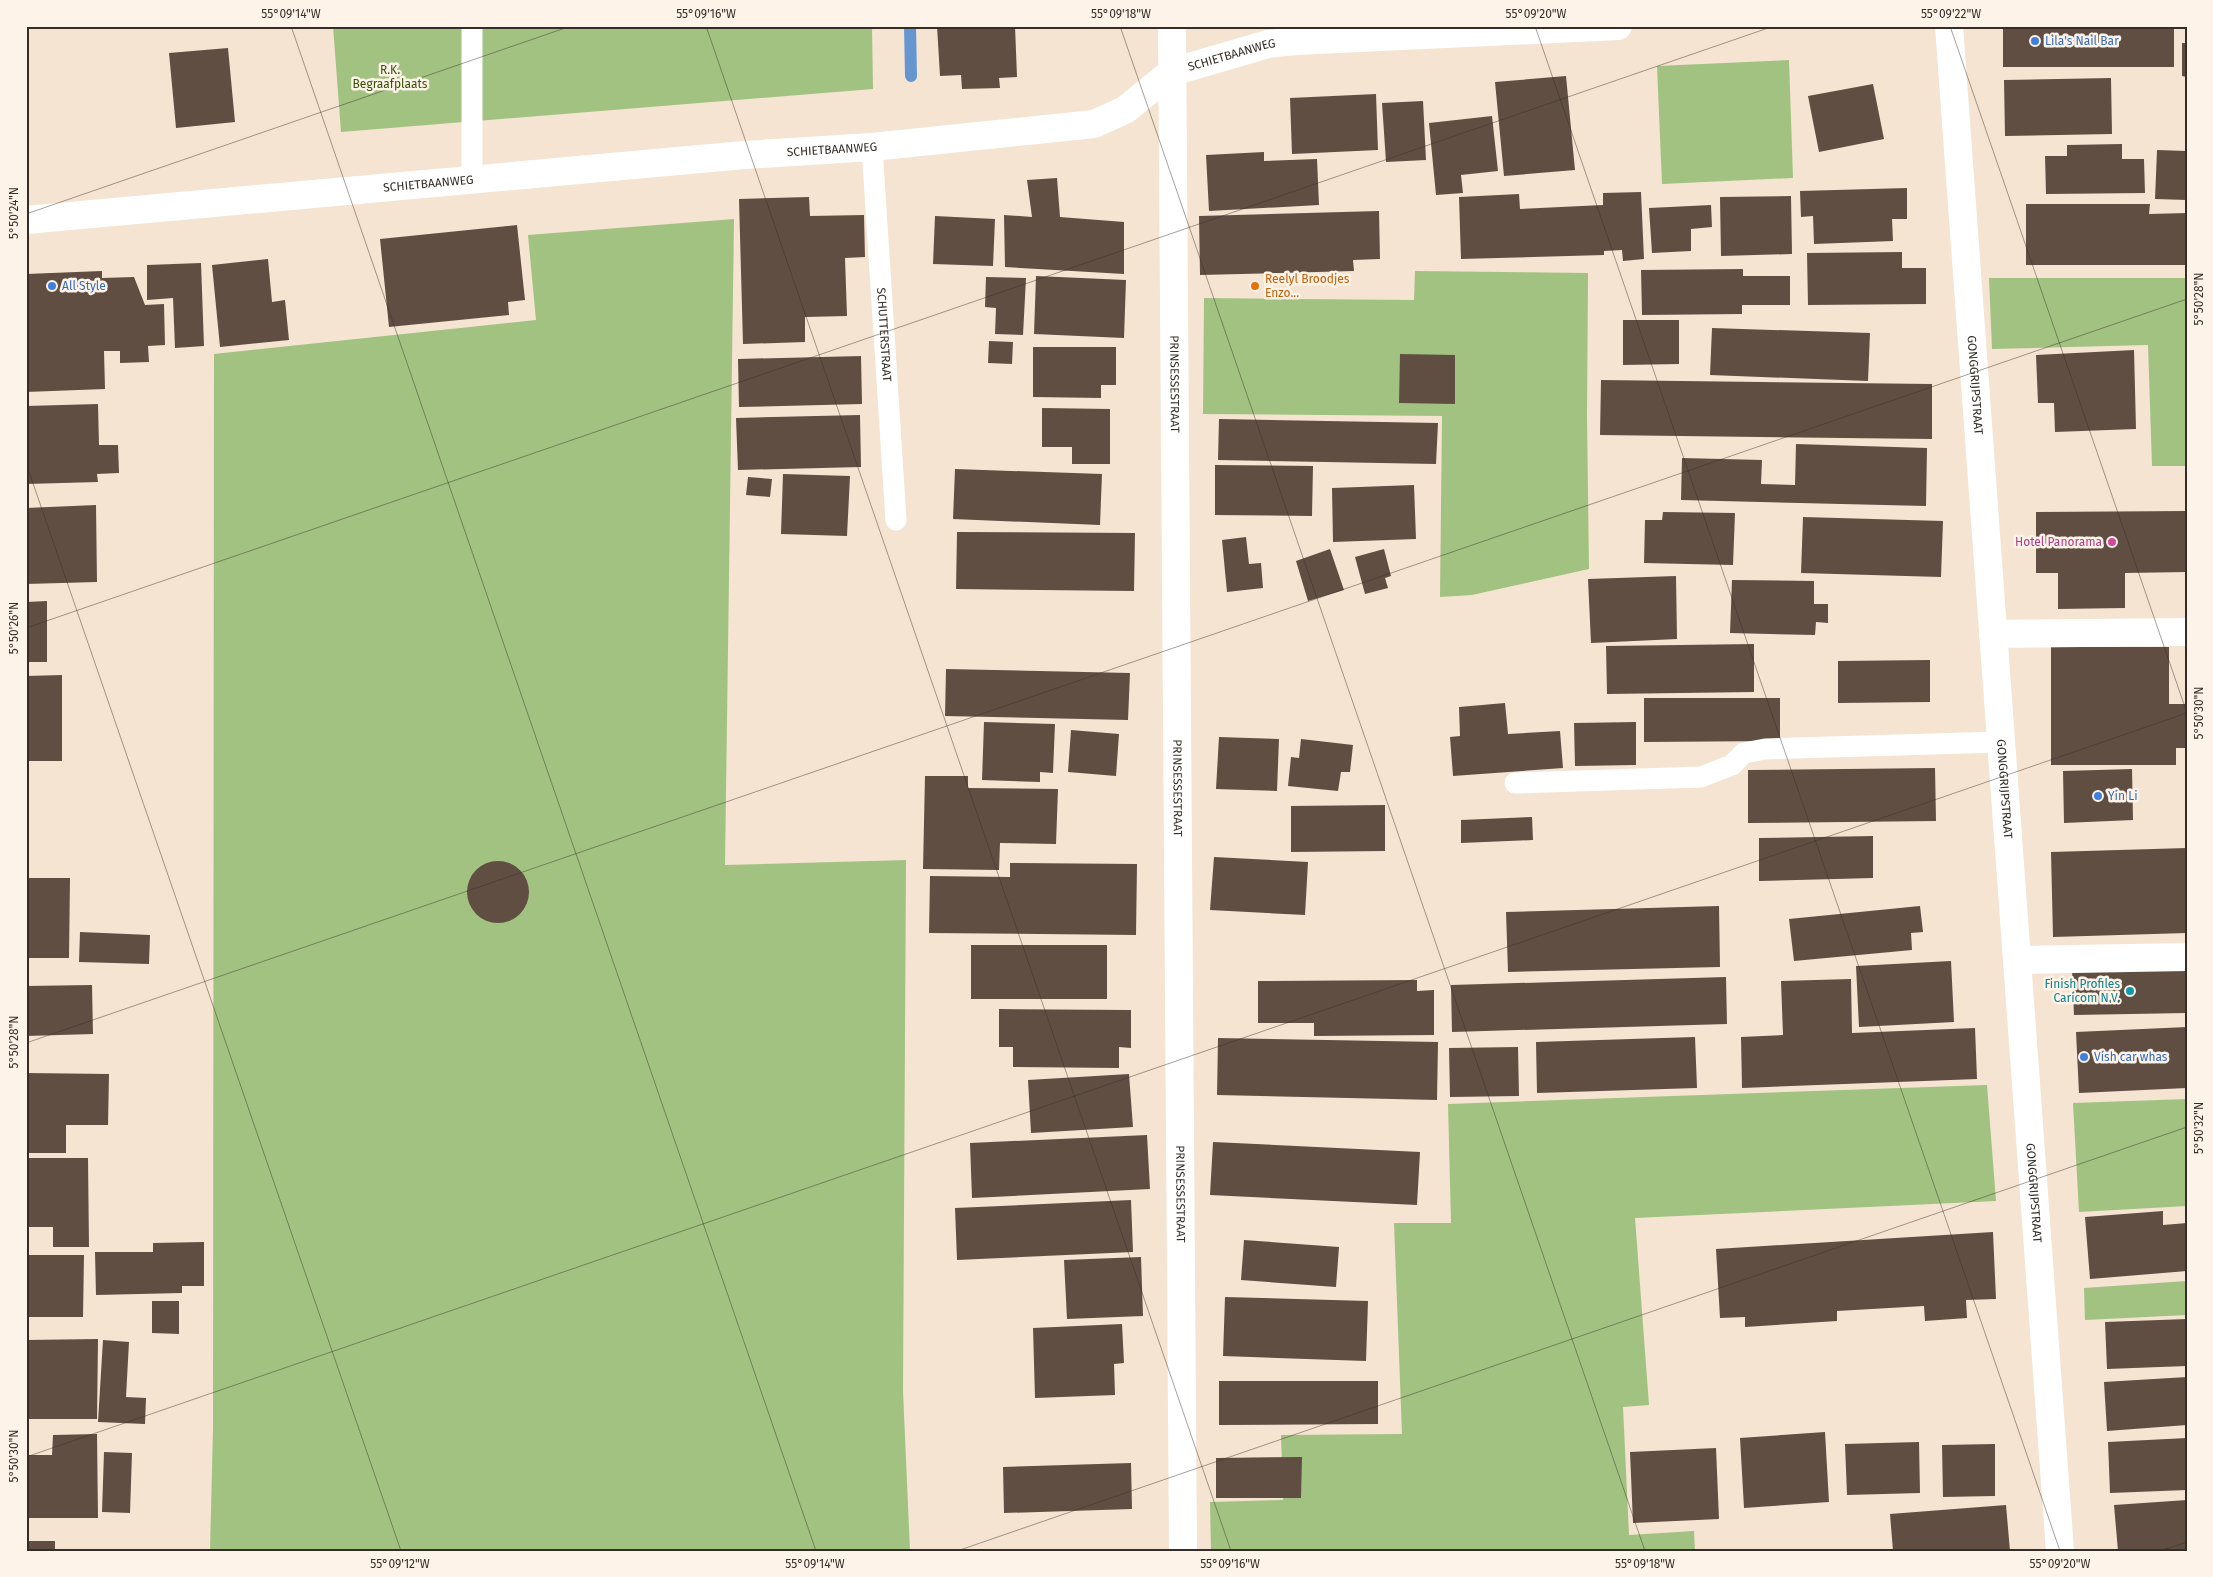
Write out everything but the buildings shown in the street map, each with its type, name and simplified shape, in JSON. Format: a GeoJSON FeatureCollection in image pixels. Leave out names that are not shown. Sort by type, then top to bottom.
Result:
{"type":"FeatureCollection","features":[{"type":"Feature","properties":{"kind":"street","name":"PRINSESSESTRAAT"},"geometry":{"type":"LineString","coordinates":[[1172,26],[1183,1551]]}},
{"type":"Feature","properties":{"kind":"street","name":"SCHIETBAANWEG"},"geometry":{"type":"LineString","coordinates":[[26,220],[744,155],[872,147],[1094,124],[1125,110],[1172,72],[1268,44],[1295,41],[1618,26]]}},
{"type":"Feature","properties":{"kind":"street","name":"GONGGRIJPSTRAAT"},"geometry":{"type":"LineString","coordinates":[[1950,26],[2060,1551]]}},
{"type":"Feature","properties":{"kind":"street"},"geometry":{"type":"LineString","coordinates":[[1993,634],[2187,632]]}},
{"type":"Feature","properties":{"kind":"street"},"geometry":{"type":"LineString","coordinates":[[2016,960],[2187,957]]}},
{"type":"Feature","properties":{"kind":"lane"},"geometry":{"type":"LineString","coordinates":[[472,26],[472,180]]}},
{"type":"Feature","properties":{"kind":"lane","name":"SCHUTTERSTRAAT"},"geometry":{"type":"LineString","coordinates":[[872,147],[896,520]]}},
{"type":"Feature","properties":{"kind":"lane"},"geometry":{"type":"LineString","coordinates":[[1515,782],[1701,777],[1732,765],[1744,753],[1765,749],[2001,742]]}},
{"type":"Feature","properties":{"kind":"green space","name":"R.K. Begraafplaats"},"geometry":{"type":"Polygon","coordinates":[[[333,26],[872,26],[873,89],[341,132],[333,26]]]}},
{"type":"Feature","properties":{"kind":"green space"},"geometry":{"type":"Polygon","coordinates":[[[1789,60],[1793,178],[1662,184],[1657,66],[1789,60]]]}},
{"type":"Feature","properties":{"kind":"green space"},"geometry":{"type":"Polygon","coordinates":[[[734,219],[725,865],[906,860],[903,1391],[910,1551],[210,1551],[213,1429],[214,354],[536,320],[528,235],[734,219]]]}},
{"type":"Feature","properties":{"kind":"green space"},"geometry":{"type":"Polygon","coordinates":[[[1415,271],[1588,273],[1589,569],[1472,595],[1440,597],[1442,416],[1203,414],[1204,298],[1414,300],[1415,271]]]}},
{"type":"Feature","properties":{"kind":"green space"},"geometry":{"type":"Polygon","coordinates":[[[1989,278],[2187,278],[2187,466],[2152,466],[2148,345],[1992,349],[1989,278]]]}},
{"type":"Feature","properties":{"kind":"green space"},"geometry":{"type":"Polygon","coordinates":[[[1987,1085],[1996,1201],[1635,1218],[1649,1405],[1623,1407],[1629,1535],[1694,1531],[1695,1551],[1211,1551],[1210,1502],[1283,1500],[1281,1435],[1402,1434],[1394,1223],[1451,1223],[1448,1104],[1987,1085]]]}},
{"type":"Feature","properties":{"kind":"green space"},"geometry":{"type":"Polygon","coordinates":[[[2187,1099],[2187,1206],[2079,1212],[2073,1103],[2187,1099]]]}},
{"type":"Feature","properties":{"kind":"green space"},"geometry":{"type":"Polygon","coordinates":[[[2187,1281],[2187,1315],[2085,1320],[2084,1288],[2187,1281]]]}},
{"type":"Feature","properties":{"kind":"waterway"},"geometry":{"type":"LineString","coordinates":[[910,26],[911,76]]}},
{"type":"Feature","properties":{"kind":"place","name":"Lila's Nail Bar"},"geometry":{"type":"Point","coordinates":[2035,41]}},
{"type":"Feature","properties":{"kind":"place","name":"All Style"},"geometry":{"type":"Point","coordinates":[52,286]}},
{"type":"Feature","properties":{"kind":"place","name":"Reelyl Broodjes Enzo..."},"geometry":{"type":"Point","coordinates":[1255,286]}},
{"type":"Feature","properties":{"kind":"place","name":"Hotel Panorama"},"geometry":{"type":"Point","coordinates":[2112,542]}},
{"type":"Feature","properties":{"kind":"place","name":"Yin Li"},"geometry":{"type":"Point","coordinates":[2098,796]}},
{"type":"Feature","properties":{"kind":"place","name":"Finish Profiles Caricom N.V."},"geometry":{"type":"Point","coordinates":[2130,991]}},
{"type":"Feature","properties":{"kind":"place","name":"Vish car whas"},"geometry":{"type":"Point","coordinates":[2084,1057]}}]}
